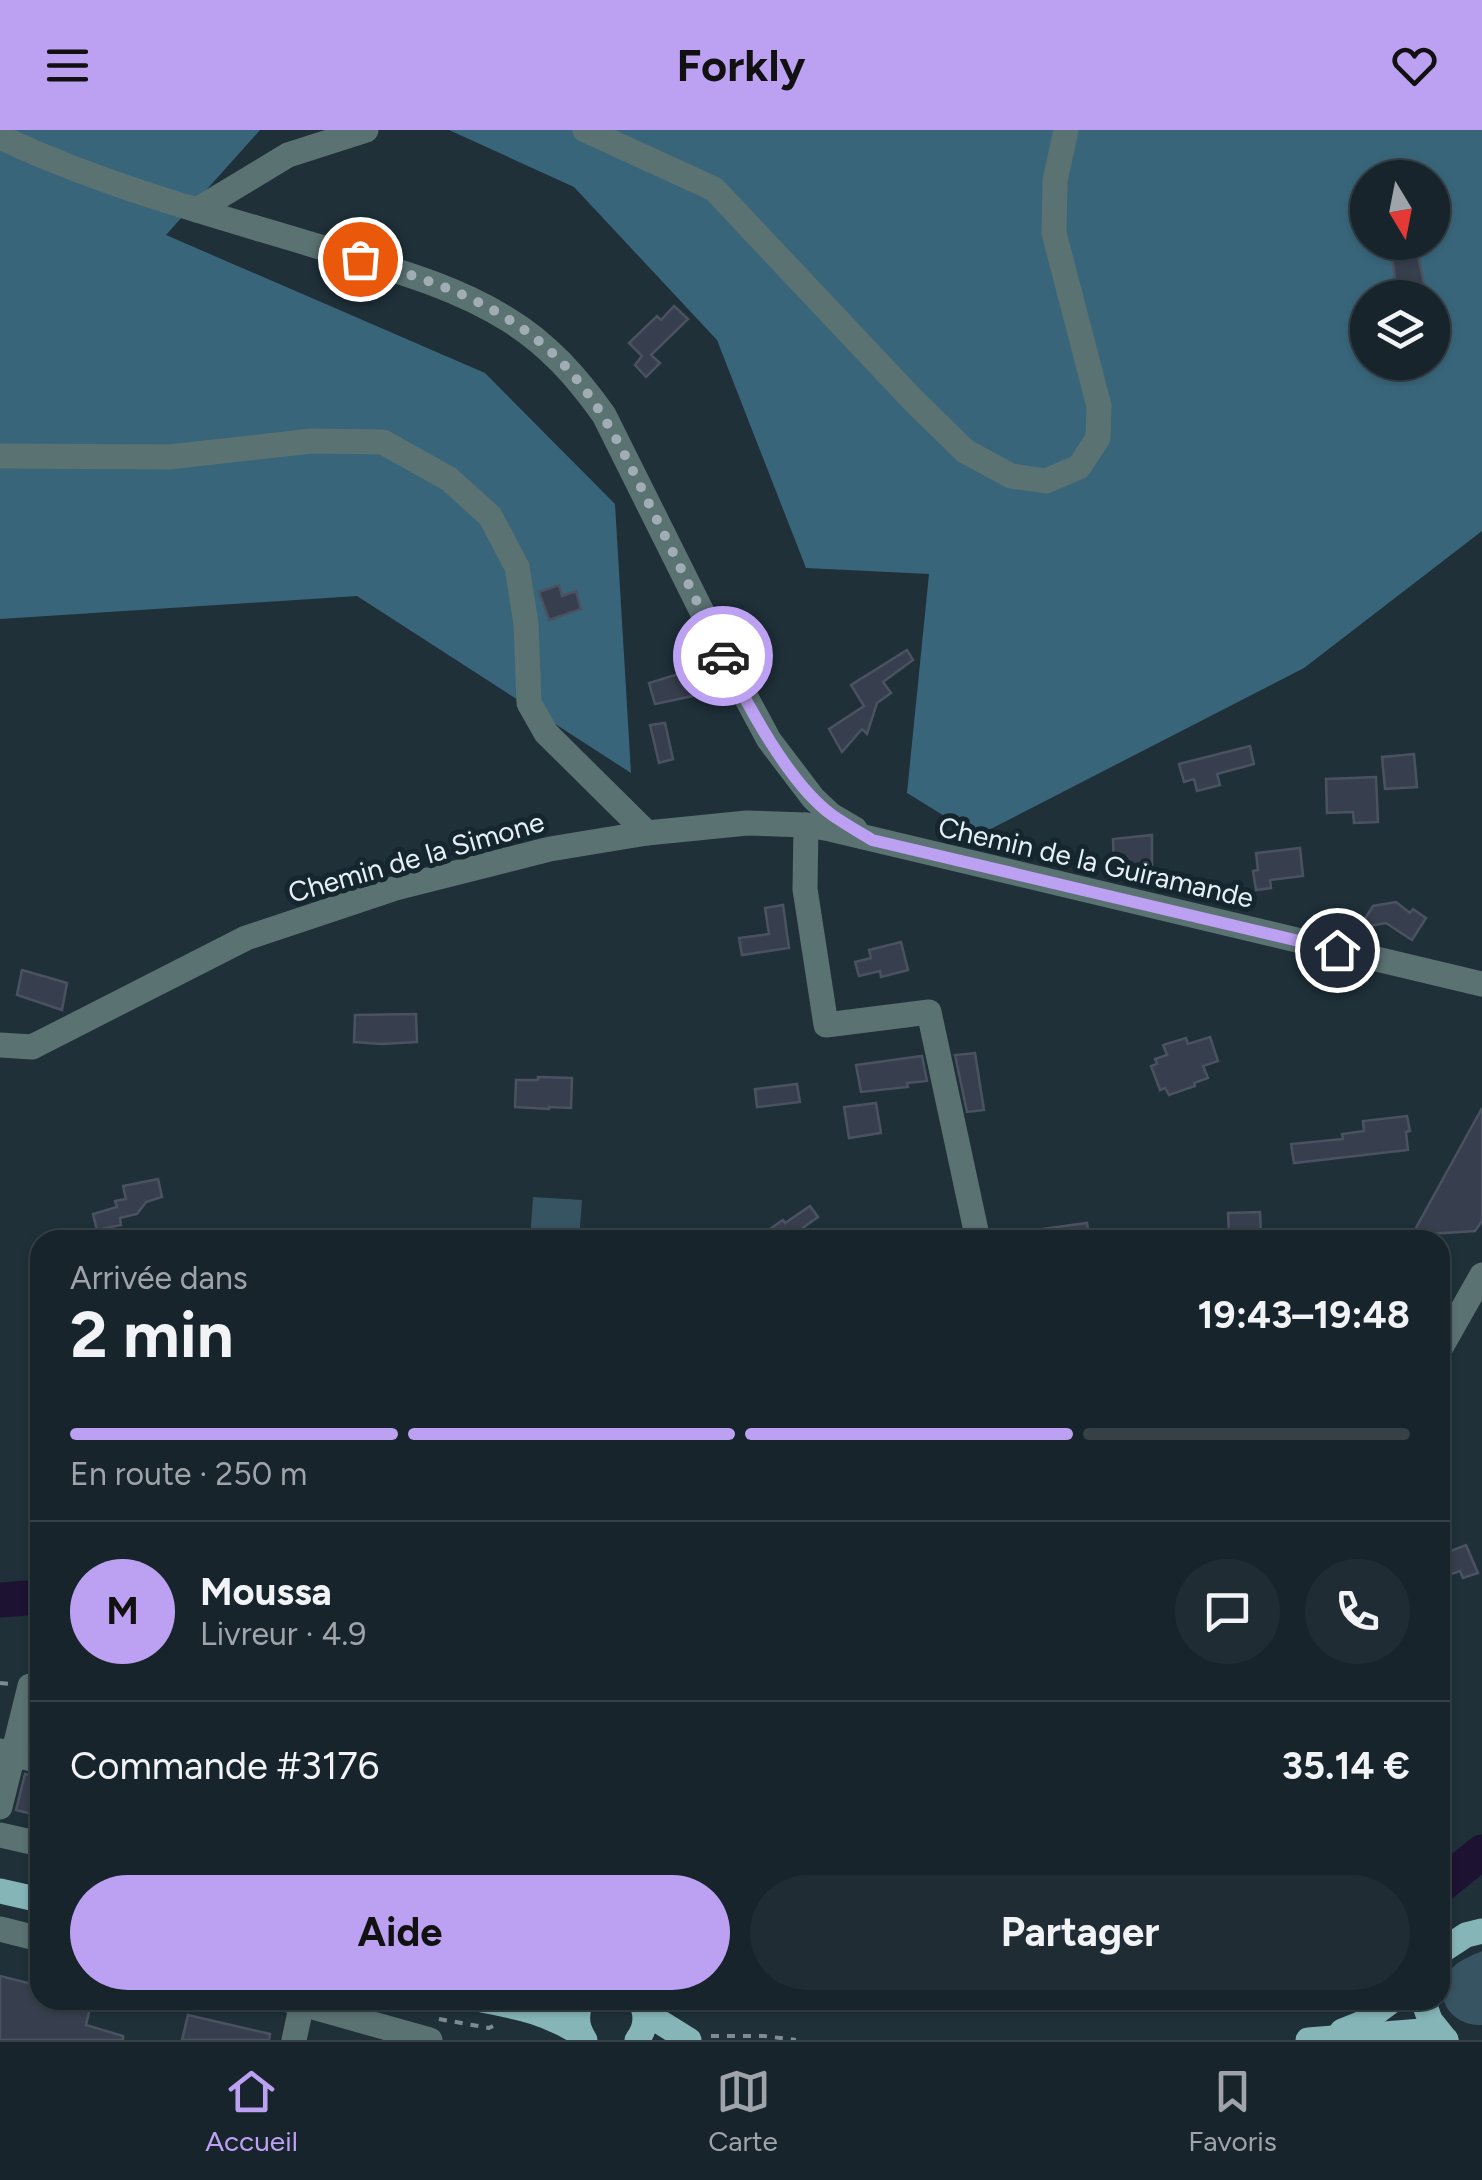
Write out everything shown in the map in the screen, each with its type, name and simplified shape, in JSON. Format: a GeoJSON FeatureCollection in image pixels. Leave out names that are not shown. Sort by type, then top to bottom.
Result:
{"type":"FeatureCollection","features":[{"type":"Feature","properties":{"kind":"main road"},"geometry":{"type":"LineString","coordinates":[[0,1891],[30,1898]]}},
{"type":"Feature","properties":{"kind":"main road"},"geometry":{"type":"LineString","coordinates":[[1450,1945],[1482,1931]]}},
{"type":"Feature","properties":{"kind":"main road"},"geometry":{"type":"LineString","coordinates":[[529,2010],[554,2018],[583,2037]]}},
{"type":"Feature","properties":{"kind":"main road"},"geometry":{"type":"LineString","coordinates":[[534,2011],[539,2010]]}},
{"type":"Feature","properties":{"kind":"main road"},"geometry":{"type":"LineString","coordinates":[[579,2010],[577,2017],[583,2037]]}},
{"type":"Feature","properties":{"kind":"main road"},"geometry":{"type":"LineString","coordinates":[[637,2040],[644,2029],[644,2010]]}},
{"type":"Feature","properties":{"kind":"main road"},"geometry":{"type":"LineString","coordinates":[[649,2010],[660,2022],[692,2036]]}},
{"type":"Feature","properties":{"kind":"main road"},"geometry":{"type":"LineString","coordinates":[[1319,2038],[1362,2023],[1380,2010]]}},
{"type":"Feature","properties":{"kind":"main road"},"geometry":{"type":"LineString","coordinates":[[1426,2010],[1446,2040]]}},
{"type":"Feature","properties":{"kind":"main road"},"geometry":{"type":"LineString","coordinates":[[1319,2038],[1422,2031],[1446,2040]]}},
{"type":"Feature","properties":{"kind":"street"},"geometry":{"type":"LineString","coordinates":[[197,210],[288,154],[366,130]]}},
{"type":"Feature","properties":{"kind":"street"},"geometry":{"type":"LineString","coordinates":[[585,130],[714,189],[965,450],[1011,476],[1046,481],[1079,466],[1098,438],[1099,406],[1054,233],[1055,181],[1066,130]]}},
{"type":"Feature","properties":{"kind":"street"},"geometry":{"type":"LineString","coordinates":[[0,137],[36,154],[197,210],[417,277],[469,297],[547,347],[604,414],[769,740],[831,815],[872,840]]}},
{"type":"Feature","properties":{"kind":"street"},"geometry":{"type":"LineString","coordinates":[[0,456],[169,457],[312,441],[383,442],[449,479],[490,516],[517,567],[526,624],[529,702],[546,733],[647,833]]}},
{"type":"Feature","properties":{"kind":"street","name":"Chemin de la Simone"},"geometry":{"type":"LineString","coordinates":[[0,1045],[32,1047],[246,938],[396,888],[550,848],[747,823],[806,825],[872,840]]}},
{"type":"Feature","properties":{"kind":"street"},"geometry":{"type":"LineString","coordinates":[[806,825],[806,889],[826,1025],[929,1012],[976,1230]]}},
{"type":"Feature","properties":{"kind":"street","name":"Chemin de la Guiramande"},"geometry":{"type":"LineString","coordinates":[[872,840],[1482,984]]}},
{"type":"Feature","properties":{"kind":"street"},"geometry":{"type":"LineString","coordinates":[[1450,1331],[1482,1275]]}},
{"type":"Feature","properties":{"kind":"street"},"geometry":{"type":"LineString","coordinates":[[0,1807],[7,1753],[30,1686]]}},
{"type":"Feature","properties":{"kind":"street"},"geometry":{"type":"LineString","coordinates":[[0,1835],[30,1842]]}},
{"type":"Feature","properties":{"kind":"street"},"geometry":{"type":"LineString","coordinates":[[0,1929],[30,1936]]}},
{"type":"Feature","properties":{"kind":"street"},"geometry":{"type":"LineString","coordinates":[[294,2040],[295,2010]]}},
{"type":"Feature","properties":{"kind":"street"},"geometry":{"type":"LineString","coordinates":[[328,2010],[430,2035]]}},
{"type":"Feature","properties":{"kind":"path"},"geometry":{"type":"LineString","coordinates":[[430,2035],[489,2028],[534,2011]]}},
{"type":"Feature","properties":{"kind":"path"},"geometry":{"type":"LineString","coordinates":[[692,2036],[796,2040]]}},
{"type":"Feature","properties":{"kind":"shaded area"},"geometry":{"type":"Polygon","coordinates":[[[0,130],[260,130],[166,235],[485,373],[615,504],[631,773],[357,596],[0,619],[0,130]]]}},
{"type":"Feature","properties":{"kind":"shaded area"},"geometry":{"type":"Polygon","coordinates":[[[449,130],[1482,130],[1482,531],[1304,668],[977,836],[907,793],[929,574],[806,568],[717,340],[574,187],[449,130]]]}},
{"type":"Feature","properties":{"kind":"shaded area"},"geometry":{"type":"Polygon","coordinates":[[[533,1197],[582,1200],[580,1230],[531,1230],[533,1197]]]}},
{"type":"Feature","properties":{"kind":"shaded area"},"geometry":{"type":"Polygon","coordinates":[[[1482,1951],[1482,2025],[1462,2021],[1449,2010],[1450,1972],[1482,1951]]]}},
{"type":"Feature","properties":{"kind":"building"},"geometry":{"type":"Polygon","coordinates":[[[1393,260],[1419,260],[1423,280],[1395,280],[1393,260]]]}},
{"type":"Feature","properties":{"kind":"building"},"geometry":{"type":"Polygon","coordinates":[[[674,306],[688,319],[651,355],[660,363],[646,377],[635,365],[642,356],[629,343],[657,316],[661,320],[674,306]]]}},
{"type":"Feature","properties":{"kind":"building"},"geometry":{"type":"Polygon","coordinates":[[[559,585],[562,596],[576,591],[581,609],[549,620],[539,592],[559,585]]]}},
{"type":"Feature","properties":{"kind":"building"},"geometry":{"type":"Polygon","coordinates":[[[907,650],[913,660],[883,682],[891,693],[877,703],[867,734],[862,729],[842,752],[829,729],[864,706],[851,685],[907,650]]]}},
{"type":"Feature","properties":{"kind":"building"},"geometry":{"type":"Polygon","coordinates":[[[684,672],[687,683],[707,678],[712,692],[655,704],[649,683],[684,672]]]}},
{"type":"Feature","properties":{"kind":"building"},"geometry":{"type":"Polygon","coordinates":[[[665,723],[673,759],[659,763],[650,725],[665,723]]]}},
{"type":"Feature","properties":{"kind":"building"},"geometry":{"type":"Polygon","coordinates":[[[1250,746],[1254,764],[1217,774],[1220,785],[1197,791],[1194,779],[1184,782],[1179,764],[1250,746]]]}},
{"type":"Feature","properties":{"kind":"building"},"geometry":{"type":"Polygon","coordinates":[[[1414,754],[1417,787],[1385,789],[1382,757],[1414,754]]]}},
{"type":"Feature","properties":{"kind":"building"},"geometry":{"type":"Polygon","coordinates":[[[1376,777],[1378,822],[1354,823],[1353,812],[1327,813],[1326,779],[1376,777]]]}},
{"type":"Feature","properties":{"kind":"building"},"geometry":{"type":"Polygon","coordinates":[[[1152,835],[1152,865],[1114,866],[1113,839],[1152,835]]]}},
{"type":"Feature","properties":{"kind":"building"},"geometry":{"type":"Polygon","coordinates":[[[1300,848],[1303,876],[1270,880],[1271,888],[1256,890],[1256,853],[1300,848]]]}},
{"type":"Feature","properties":{"kind":"building"},"geometry":{"type":"Polygon","coordinates":[[[1396,902],[1410,913],[1413,909],[1426,918],[1412,940],[1386,923],[1359,928],[1373,906],[1396,902]]]}},
{"type":"Feature","properties":{"kind":"building"},"geometry":{"type":"Polygon","coordinates":[[[783,905],[789,948],[742,955],[739,938],[769,934],[765,908],[783,905]]]}},
{"type":"Feature","properties":{"kind":"building"},"geometry":{"type":"Polygon","coordinates":[[[901,942],[908,970],[881,977],[880,971],[859,976],[855,962],[871,958],[869,950],[901,942]]]}},
{"type":"Feature","properties":{"kind":"building"},"geometry":{"type":"Polygon","coordinates":[[[22,970],[67,983],[62,1010],[17,995],[22,970]]]}},
{"type":"Feature","properties":{"kind":"building"},"geometry":{"type":"Polygon","coordinates":[[[416,1014],[417,1042],[354,1042],[355,1015],[416,1014]]]}},
{"type":"Feature","properties":{"kind":"building"},"geometry":{"type":"Polygon","coordinates":[[[1210,1037],[1218,1061],[1203,1066],[1208,1078],[1169,1095],[1165,1088],[1160,1090],[1151,1066],[1157,1064],[1155,1059],[1167,1055],[1163,1045],[1186,1038],[1188,1044],[1210,1037]]]}},
{"type":"Feature","properties":{"kind":"building"},"geometry":{"type":"Polygon","coordinates":[[[975,1053],[984,1110],[967,1112],[955,1055],[975,1053]]]}},
{"type":"Feature","properties":{"kind":"building"},"geometry":{"type":"Polygon","coordinates":[[[922,1056],[927,1081],[861,1092],[856,1065],[922,1056]]]}},
{"type":"Feature","properties":{"kind":"building"},"geometry":{"type":"Polygon","coordinates":[[[572,1078],[571,1108],[515,1107],[516,1080],[572,1078]]]}},
{"type":"Feature","properties":{"kind":"building"},"geometry":{"type":"Polygon","coordinates":[[[797,1084],[800,1102],[757,1107],[755,1089],[797,1084]]]}},
{"type":"Feature","properties":{"kind":"building"},"geometry":{"type":"Polygon","coordinates":[[[876,1103],[881,1133],[849,1138],[844,1107],[876,1103]]]}},
{"type":"Feature","properties":{"kind":"building"},"geometry":{"type":"Polygon","coordinates":[[[1482,1108],[1482,1221],[1475,1231],[1415,1230],[1482,1108]]]}},
{"type":"Feature","properties":{"kind":"building"},"geometry":{"type":"Polygon","coordinates":[[[1407,1116],[1408,1150],[1294,1163],[1291,1144],[1343,1139],[1342,1134],[1364,1131],[1363,1121],[1407,1116]]]}},
{"type":"Feature","properties":{"kind":"building"},"geometry":{"type":"Polygon","coordinates":[[[158,1179],[162,1197],[146,1202],[137,1214],[120,1218],[121,1225],[97,1230],[93,1214],[117,1207],[115,1201],[126,1199],[123,1186],[158,1179]]]}},
{"type":"Feature","properties":{"kind":"building"},"geometry":{"type":"Polygon","coordinates":[[[810,1206],[818,1217],[800,1230],[768,1230],[783,1220],[785,1223],[810,1206]]]}},
{"type":"Feature","properties":{"kind":"building"},"geometry":{"type":"Polygon","coordinates":[[[1260,1212],[1261,1230],[1229,1230],[1228,1213],[1260,1212]]]}},
{"type":"Feature","properties":{"kind":"building"},"geometry":{"type":"Polygon","coordinates":[[[1087,1223],[1088,1230],[1034,1230],[1087,1223]]]}},
{"type":"Feature","properties":{"kind":"building"},"geometry":{"type":"Polygon","coordinates":[[[1466,1545],[1478,1573],[1463,1578],[1460,1571],[1450,1574],[1450,1551],[1466,1545]]]}},
{"type":"Feature","properties":{"kind":"building"},"geometry":{"type":"Polygon","coordinates":[[[25,1774],[30,1775],[30,1814],[16,1810],[25,1774]]]}},
{"type":"Feature","properties":{"kind":"building"},"geometry":{"type":"Polygon","coordinates":[[[0,1976],[30,1984],[30,2010],[90,2010],[86,2025],[123,2036],[123,2040],[0,2040],[0,1976]]]}},
{"type":"Feature","properties":{"kind":"building"},"geometry":{"type":"Polygon","coordinates":[[[188,2015],[270,2034],[269,2040],[182,2040],[188,2015]]]}},
{"type":"Feature","properties":{"kind":"waterway"},"geometry":{"type":"LineString","coordinates":[[0,1600],[30,1598]]}},
{"type":"Feature","properties":{"kind":"waterway"},"geometry":{"type":"LineString","coordinates":[[1450,1878],[1482,1852]]}},
{"type":"Feature","properties":{"kind":"way so far"},"geometry":{"type":"LineString","coordinates":[[360,259],[469,297],[547,347],[578,379],[604,414],[625,454],[723,656]]}},
{"type":"Feature","properties":{"kind":"route"},"geometry":{"type":"LineString","coordinates":[[723,656],[769,740],[814,798],[831,815],[872,840],[1337,950]]}}]}
